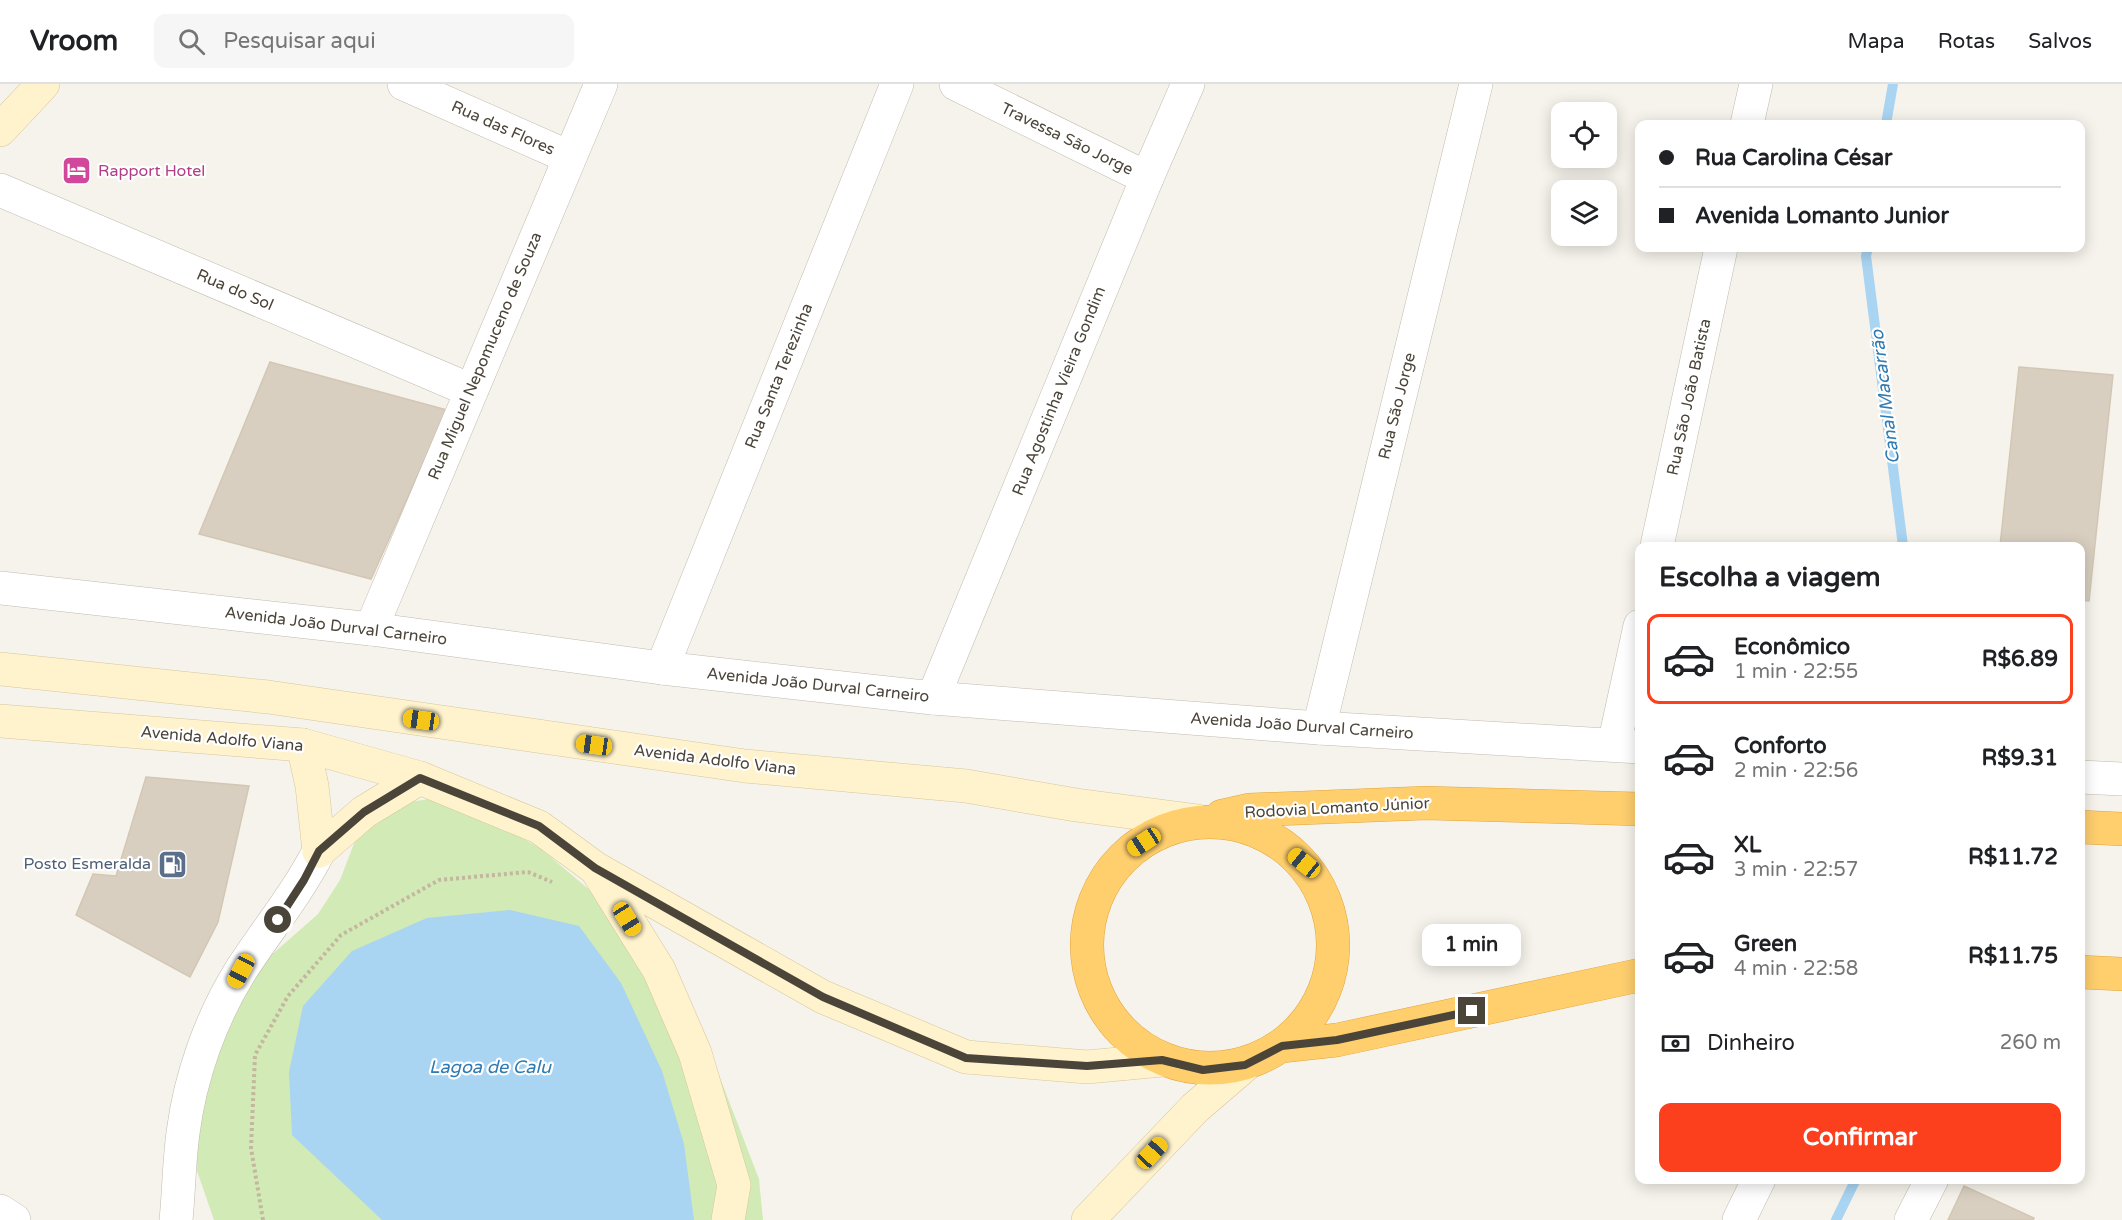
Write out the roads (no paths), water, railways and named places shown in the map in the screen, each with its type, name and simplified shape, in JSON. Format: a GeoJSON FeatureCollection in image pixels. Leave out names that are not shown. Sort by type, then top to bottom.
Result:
{"type":"FeatureCollection","features":[{"type":"Feature","properties":{"kind":"highway","name":"Rodovia Lomanto Júnior"},"geometry":{"type":"LineString","coordinates":[[1198,822],[1249,810],[1426,803],[1635,809]]}},
{"type":"Feature","properties":{"kind":"highway"},"geometry":{"type":"LineString","coordinates":[[1198,822],[1237,823],[1274,838],[1304,863],[1325,896],[1334,935],[1330,977],[1312,1016],[1282,1046],[1245,1065],[1203,1070],[1162,1060],[1126,1037],[1100,1003],[1088,963],[1089,920],[1103,883],[1128,853],[1161,831],[1198,822]]}},
{"type":"Feature","properties":{"kind":"highway"},"geometry":{"type":"LineString","coordinates":[[2085,827],[2122,829]]}},
{"type":"Feature","properties":{"kind":"highway"},"geometry":{"type":"LineString","coordinates":[[2085,972],[2122,974]]}},
{"type":"Feature","properties":{"kind":"highway"},"geometry":{"type":"LineString","coordinates":[[1282,1046],[1360,1035],[1635,976]]}},
{"type":"Feature","properties":{"kind":"main road"},"geometry":{"type":"LineString","coordinates":[[5,119],[43,84]]}},
{"type":"Feature","properties":{"kind":"main road","name":"Avenida Adolfo Viana"},"geometry":{"type":"LineString","coordinates":[[0,669],[268,697],[745,766],[966,786]]}},
{"type":"Feature","properties":{"kind":"main road","name":"Avenida Adolfo Viana"},"geometry":{"type":"LineString","coordinates":[[0,721],[303,745],[420,778],[539,826],[595,868],[823,997],[966,1058],[1087,1066],[1162,1060]]}},
{"type":"Feature","properties":{"kind":"main road"},"geometry":{"type":"LineString","coordinates":[[303,745],[312,786],[319,851]]}},
{"type":"Feature","properties":{"kind":"main road"},"geometry":{"type":"LineString","coordinates":[[319,851],[364,812],[420,778]]}},
{"type":"Feature","properties":{"kind":"main road","name":"Rodovia Lomanto Júnior"},"geometry":{"type":"LineString","coordinates":[[966,786],[1076,805],[1198,822]]}},
{"type":"Feature","properties":{"kind":"main road"},"geometry":{"type":"LineString","coordinates":[[595,868],[659,970],[695,1053],[734,1185],[728,1220]]}},
{"type":"Feature","properties":{"kind":"main road"},"geometry":{"type":"LineString","coordinates":[[1088,1220],[1195,1108],[1245,1065]]}},
{"type":"Feature","properties":{"kind":"street","name":"Rua das Flores"},"geometry":{"type":"LineString","coordinates":[[404,84],[569,157]]}},
{"type":"Feature","properties":{"kind":"street","name":"Rua Miguel Nepomuceno de Souza"},"geometry":{"type":"LineString","coordinates":[[371,628],[601,84]]}},
{"type":"Feature","properties":{"kind":"street","name":"Rua Santa Terezinha"},"geometry":{"type":"LineString","coordinates":[[662,668],[897,84]]}},
{"type":"Feature","properties":{"kind":"street","name":"Travessa São Jorge"},"geometry":{"type":"LineString","coordinates":[[956,84],[1147,178]]}},
{"type":"Feature","properties":{"kind":"street","name":"Rua Agostinha Vieira Gondim"},"geometry":{"type":"LineString","coordinates":[[933,698],[1147,178],[1188,84]]}},
{"type":"Feature","properties":{"kind":"street","name":"Rua São Jorge"},"geometry":{"type":"LineString","coordinates":[[1319,728],[1476,84]]}},
{"type":"Feature","properties":{"kind":"street"},"geometry":{"type":"LineString","coordinates":[[1748,120],[1756,84]]}},
{"type":"Feature","properties":{"kind":"street","name":"Rua do Sol"},"geometry":{"type":"LineString","coordinates":[[0,190],[470,390]]}},
{"type":"Feature","properties":{"kind":"street","name":"Rua São João Batista"},"geometry":{"type":"LineString","coordinates":[[1658,542],[1720,252]]}},
{"type":"Feature","properties":{"kind":"street","name":"Avenida João Durval Carneiro"},"geometry":{"type":"LineString","coordinates":[[0,588],[371,628],[662,668],[933,698],[1319,728],[1627,746]]}},
{"type":"Feature","properties":{"kind":"street"},"geometry":{"type":"LineString","coordinates":[[1627,746],[1635,672]]}},
{"type":"Feature","properties":{"kind":"street"},"geometry":{"type":"LineString","coordinates":[[2085,777],[2122,779]]}},
{"type":"Feature","properties":{"kind":"street"},"geometry":{"type":"LineString","coordinates":[[176,1220],[183,1133],[194,1077],[215,1019],[241,971],[299,888],[319,851]]}},
{"type":"Feature","properties":{"kind":"street"},"geometry":{"type":"LineString","coordinates":[[1739,1220],[1757,1184]]}},
{"type":"Feature","properties":{"kind":"street"},"geometry":{"type":"LineString","coordinates":[[1911,1220],[1929,1184]]}},
{"type":"Feature","properties":{"kind":"street"},"geometry":{"type":"LineString","coordinates":[[0,1211],[14,1220]]}},
{"type":"Feature","properties":{"kind":"water","name":"Lagoa de Calu"},"geometry":{"type":"Polygon","coordinates":[[[510,910],[579,926],[621,983],[662,1071],[684,1144],[694,1220],[382,1220],[292,1135],[289,1072],[303,1006],[352,951],[427,918],[510,910]]]}},
{"type":"Feature","properties":{"kind":"waterway","name":"Canal Macarrão"},"geometry":{"type":"LineString","coordinates":[[1887,120],[1893,84]]}},
{"type":"Feature","properties":{"kind":"waterway","name":"Canal Macarrão"},"geometry":{"type":"LineString","coordinates":[[1867,252],[1902,542]]}},
{"type":"Feature","properties":{"kind":"waterway","name":"Canal Macarrão"},"geometry":{"type":"LineString","coordinates":[[1836,1220],[1854,1184]]}},
{"type":"Feature","properties":{"kind":"place","name":"Rapport Hotel"},"geometry":{"type":"Point","coordinates":[77,171]}},
{"type":"Feature","properties":{"kind":"place","name":"Posto Esmeralda"},"geometry":{"type":"Point","coordinates":[172,864]}}]}
